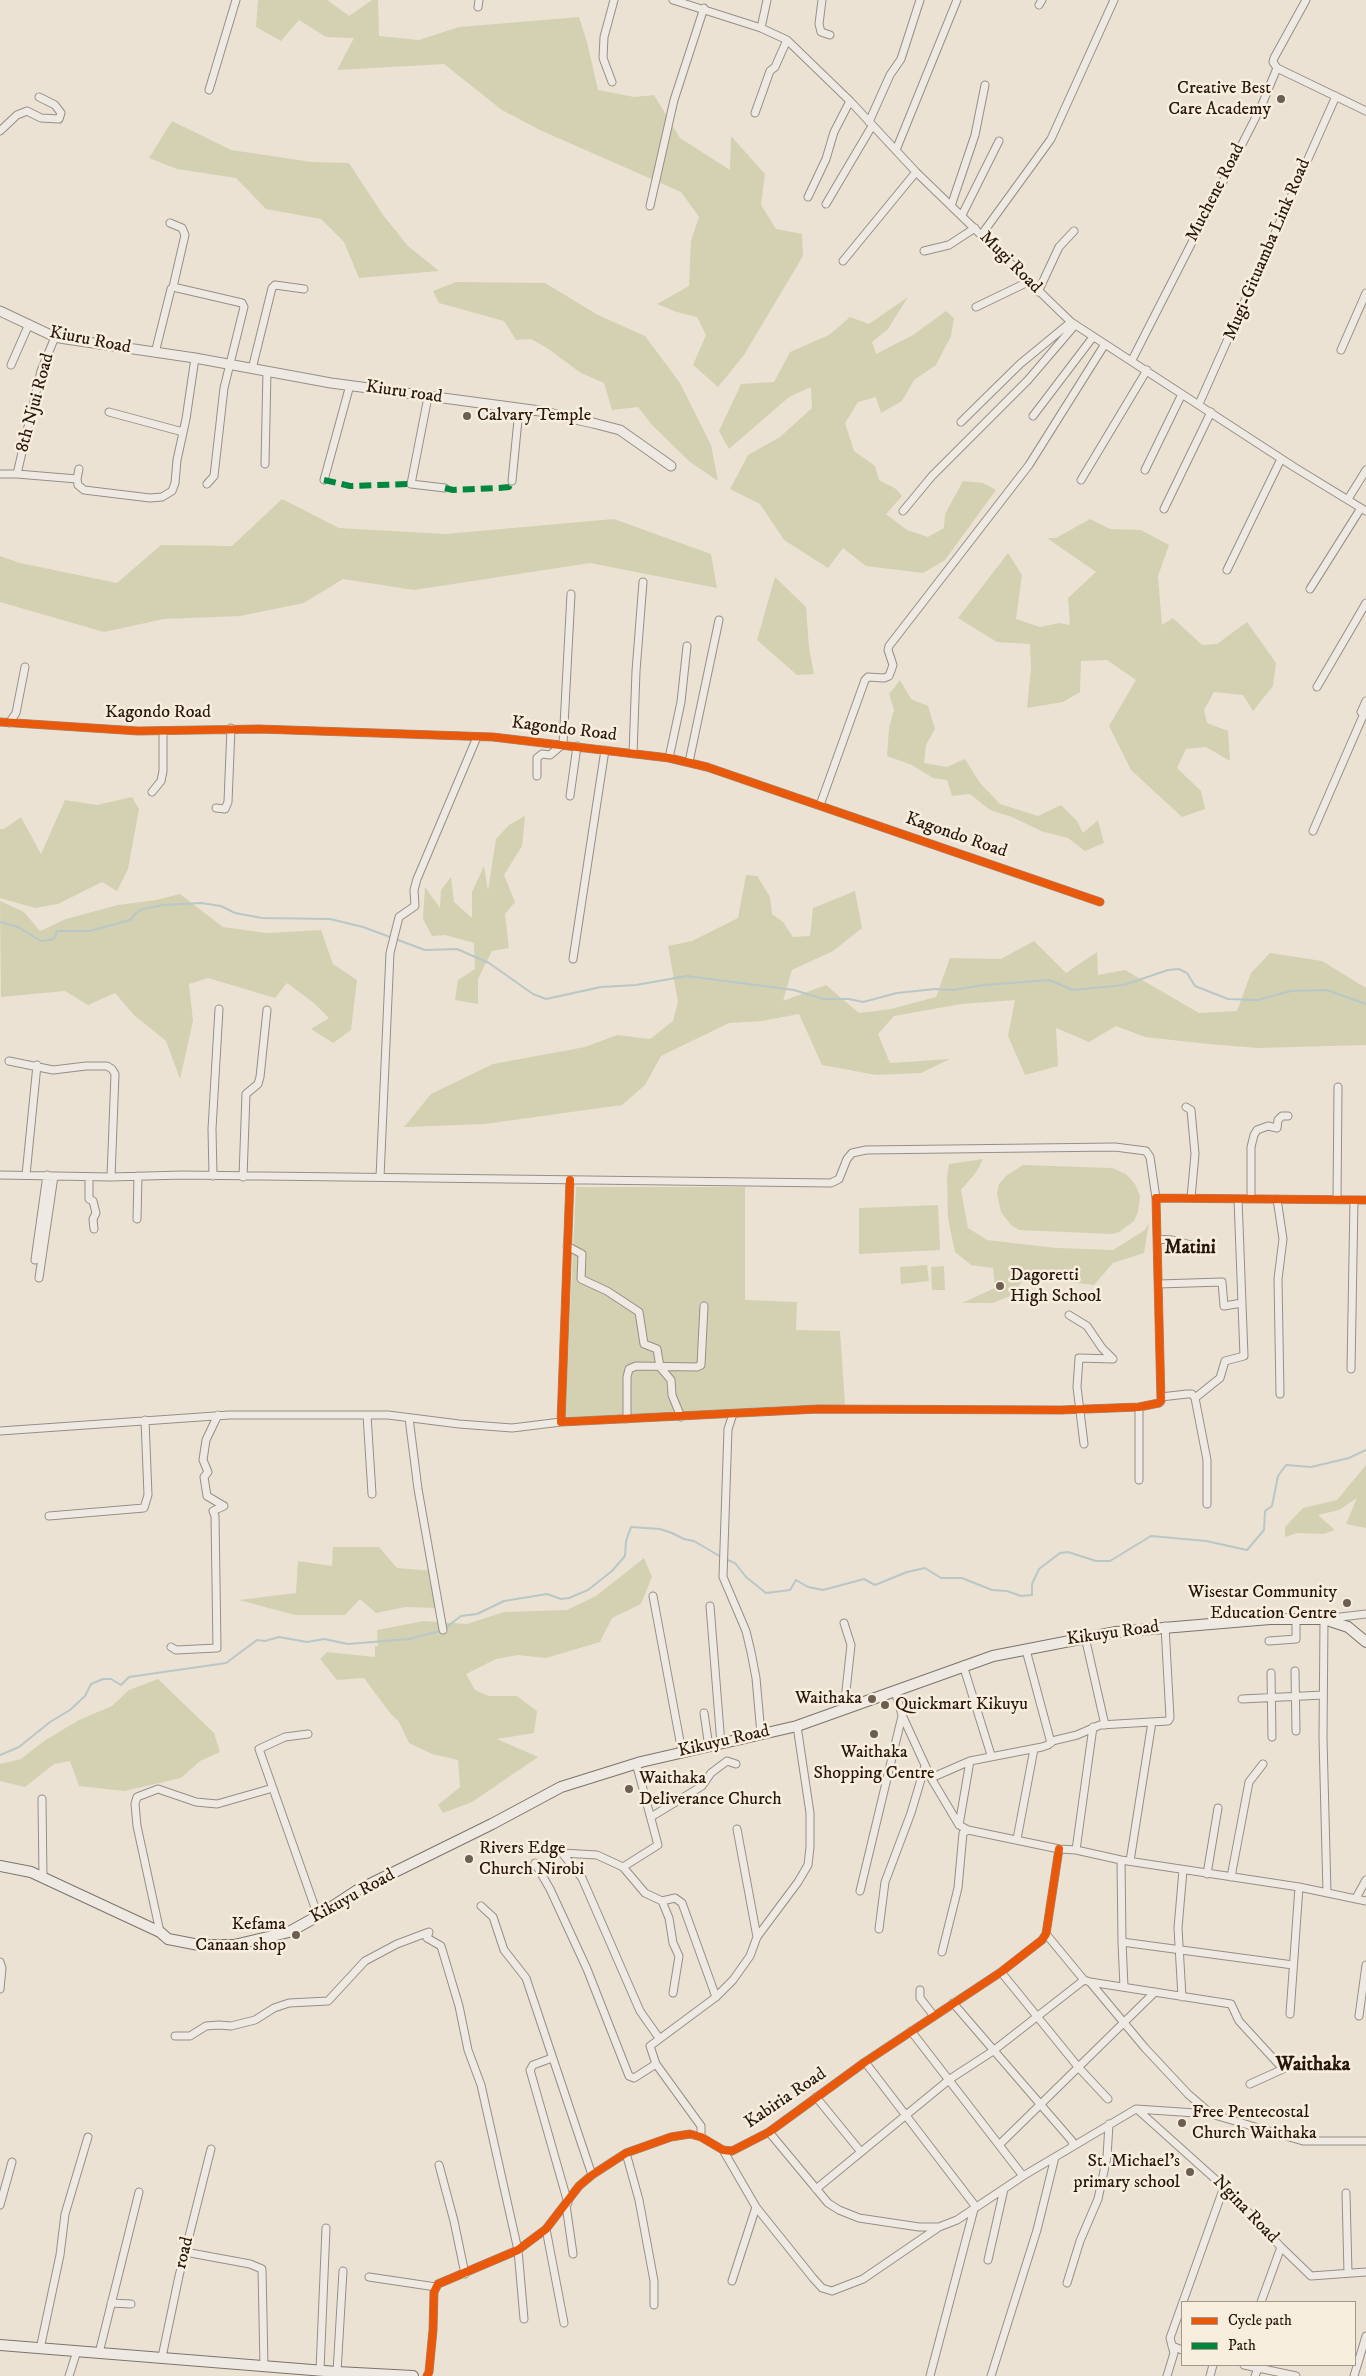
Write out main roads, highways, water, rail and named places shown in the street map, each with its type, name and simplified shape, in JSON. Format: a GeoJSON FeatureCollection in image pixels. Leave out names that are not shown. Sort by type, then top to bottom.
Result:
{"type":"FeatureCollection","features":[{"type":"Feature","properties":{"kind":"main road","name":"Kikuyu Road"},"geometry":{"type":"LineString","coordinates":[[0,1868],[31,1872],[160,1932],[168,1939],[200,1945],[234,1945],[273,1937],[318,1916],[356,1890],[492,1824],[561,1787],[636,1763],[797,1726],[895,1692],[964,1665],[1085,1636],[1165,1626],[1296,1618],[1324,1618],[1348,1626],[1366,1642]]}},
{"type":"Feature","properties":{"kind":"main road"},"geometry":{"type":"LineString","coordinates":[[0,2345],[264,2367],[413,2376]]}},
{"type":"Feature","properties":{"kind":"waterway"},"geometry":{"type":"LineString","coordinates":[[0,922],[18,927],[41,941],[54,939],[57,931],[90,931],[130,920],[143,909],[163,905],[201,903],[221,906],[235,913],[262,918],[330,919],[363,927],[425,950],[457,949],[489,963],[533,994],[546,999],[601,987],[636,985],[687,976],[794,990],[823,999],[849,999],[863,1002],[897,993],[935,989],[953,990],[984,985],[1049,980],[1073,990],[1124,985],[1168,970],[1179,969],[1187,973],[1195,986],[1228,999],[1257,1000],[1291,991],[1327,990],[1366,1004]]}},
{"type":"Feature","properties":{"kind":"waterway"},"geometry":{"type":"LineString","coordinates":[[725,1559],[735,1563],[746,1577],[766,1593],[790,1590],[796,1580],[808,1587],[823,1590],[864,1579],[875,1585],[907,1572],[925,1568],[941,1578],[962,1578],[992,1590],[1007,1591],[1021,1596],[1032,1595],[1032,1584],[1039,1569],[1060,1553],[1068,1552],[1096,1561],[1110,1561],[1151,1536],[1206,1541],[1247,1550],[1264,1530],[1265,1511],[1272,1506],[1278,1476],[1286,1465],[1311,1467],[1349,1458],[1366,1450]]}},
{"type":"Feature","properties":{"kind":"waterway"},"geometry":{"type":"LineString","coordinates":[[444,1629],[461,1616],[477,1614],[504,1601],[547,1594],[561,1599],[569,1598],[588,1590],[612,1571],[625,1556],[626,1541],[631,1527],[660,1529],[694,1541],[721,1557]]}},
{"type":"Feature","properties":{"kind":"waterway"},"geometry":{"type":"LineString","coordinates":[[0,1755],[19,1747],[50,1722],[70,1710],[85,1696],[91,1684],[103,1679],[111,1679],[121,1685],[129,1677],[226,1663],[257,1640],[265,1641],[279,1637],[307,1642],[324,1639],[348,1644],[409,1639],[440,1631]]}},
{"type":"Feature","properties":{"kind":"place","name":"Creative Best Care Academy"},"geometry":{"type":"Point","coordinates":[1281,99]}},
{"type":"Feature","properties":{"kind":"place","name":"Calvary Temple"},"geometry":{"type":"Point","coordinates":[467,416]}},
{"type":"Feature","properties":{"kind":"place","name":"Dagoretti High School"},"geometry":{"type":"Point","coordinates":[1000,1286]}},
{"type":"Feature","properties":{"kind":"place","name":"Wisestar Community Education Centre"},"geometry":{"type":"Point","coordinates":[1347,1603]}},
{"type":"Feature","properties":{"kind":"place","name":"Waithaka"},"geometry":{"type":"Point","coordinates":[872,1699]}},
{"type":"Feature","properties":{"kind":"place","name":"Quickmart Kikuyu"},"geometry":{"type":"Point","coordinates":[885,1705]}},
{"type":"Feature","properties":{"kind":"place","name":"Waithaka Shopping Centre"},"geometry":{"type":"Point","coordinates":[874,1734]}},
{"type":"Feature","properties":{"kind":"place","name":"Waithaka Deliverance Church"},"geometry":{"type":"Point","coordinates":[629,1789]}},
{"type":"Feature","properties":{"kind":"place","name":"Rivers Edge Church Nirobi"},"geometry":{"type":"Point","coordinates":[469,1859]}},
{"type":"Feature","properties":{"kind":"place","name":"Kefama Canaan shop"},"geometry":{"type":"Point","coordinates":[296,1935]}},
{"type":"Feature","properties":{"kind":"place","name":"Free Pentecostal Church Waithaka"},"geometry":{"type":"Point","coordinates":[1182,2123]}},
{"type":"Feature","properties":{"kind":"place","name":"St. Michael's primary school"},"geometry":{"type":"Point","coordinates":[1190,2172]}},
{"type":"Feature","properties":{"kind":"district","name":"Matini"},"geometry":{"type":"Point","coordinates":[1190,1249]}},
{"type":"Feature","properties":{"kind":"district","name":"Waithaka"},"geometry":{"type":"Point","coordinates":[1313,2066]}}]}
